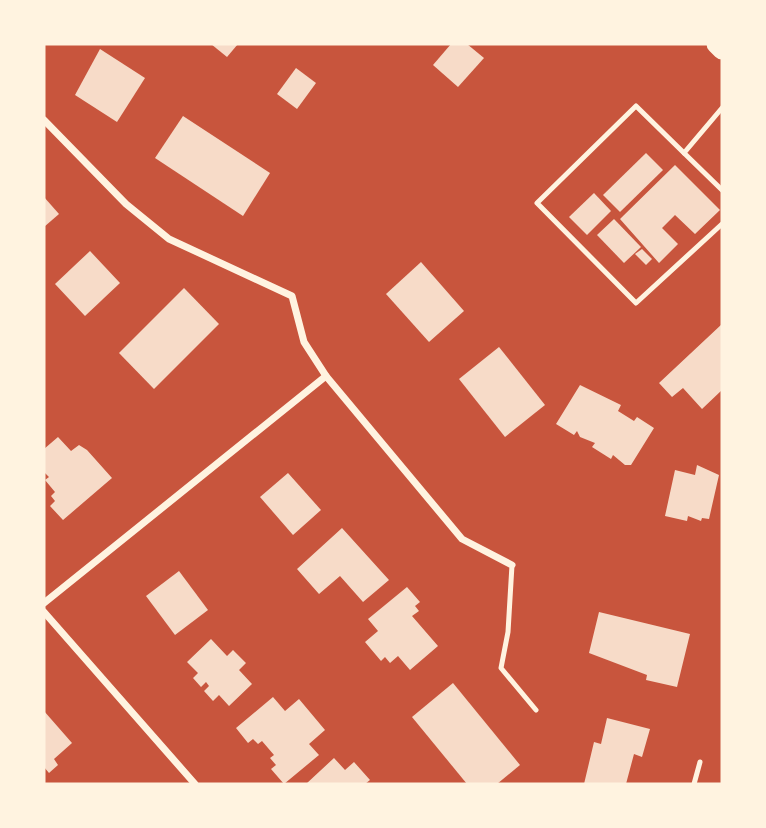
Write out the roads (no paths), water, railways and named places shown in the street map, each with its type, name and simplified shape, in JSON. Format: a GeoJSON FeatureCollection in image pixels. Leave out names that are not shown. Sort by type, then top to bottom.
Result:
{"type":"FeatureCollection","features":[{"type":"Feature","properties":{"kind":"highway"},"geometry":{"type":"LineString","coordinates":[[716,44],[722,50]]}},
{"type":"Feature","properties":{"kind":"street"},"geometry":{"type":"LineString","coordinates":[[44,120],[127,204],[169,239],[292,296],[303,342],[326,376],[462,539],[512,565]]}},
{"type":"Feature","properties":{"kind":"street"},"geometry":{"type":"LineString","coordinates":[[44,603],[326,376]]}},
{"type":"Feature","properties":{"kind":"street"},"geometry":{"type":"LineString","coordinates":[[44,612],[195,784]]}},
{"type":"Feature","properties":{"kind":"lane"},"geometry":{"type":"LineString","coordinates":[[722,190],[636,106],[537,203],[636,303],[722,224]]}},
{"type":"Feature","properties":{"kind":"lane"},"geometry":{"type":"LineString","coordinates":[[684,153],[722,108]]}},
{"type":"Feature","properties":{"kind":"lane"},"geometry":{"type":"LineString","coordinates":[[512,565],[508,632],[501,668],[536,710]]}},
{"type":"Feature","properties":{"kind":"lane"},"geometry":{"type":"LineString","coordinates":[[694,784],[700,762]]}}]}
